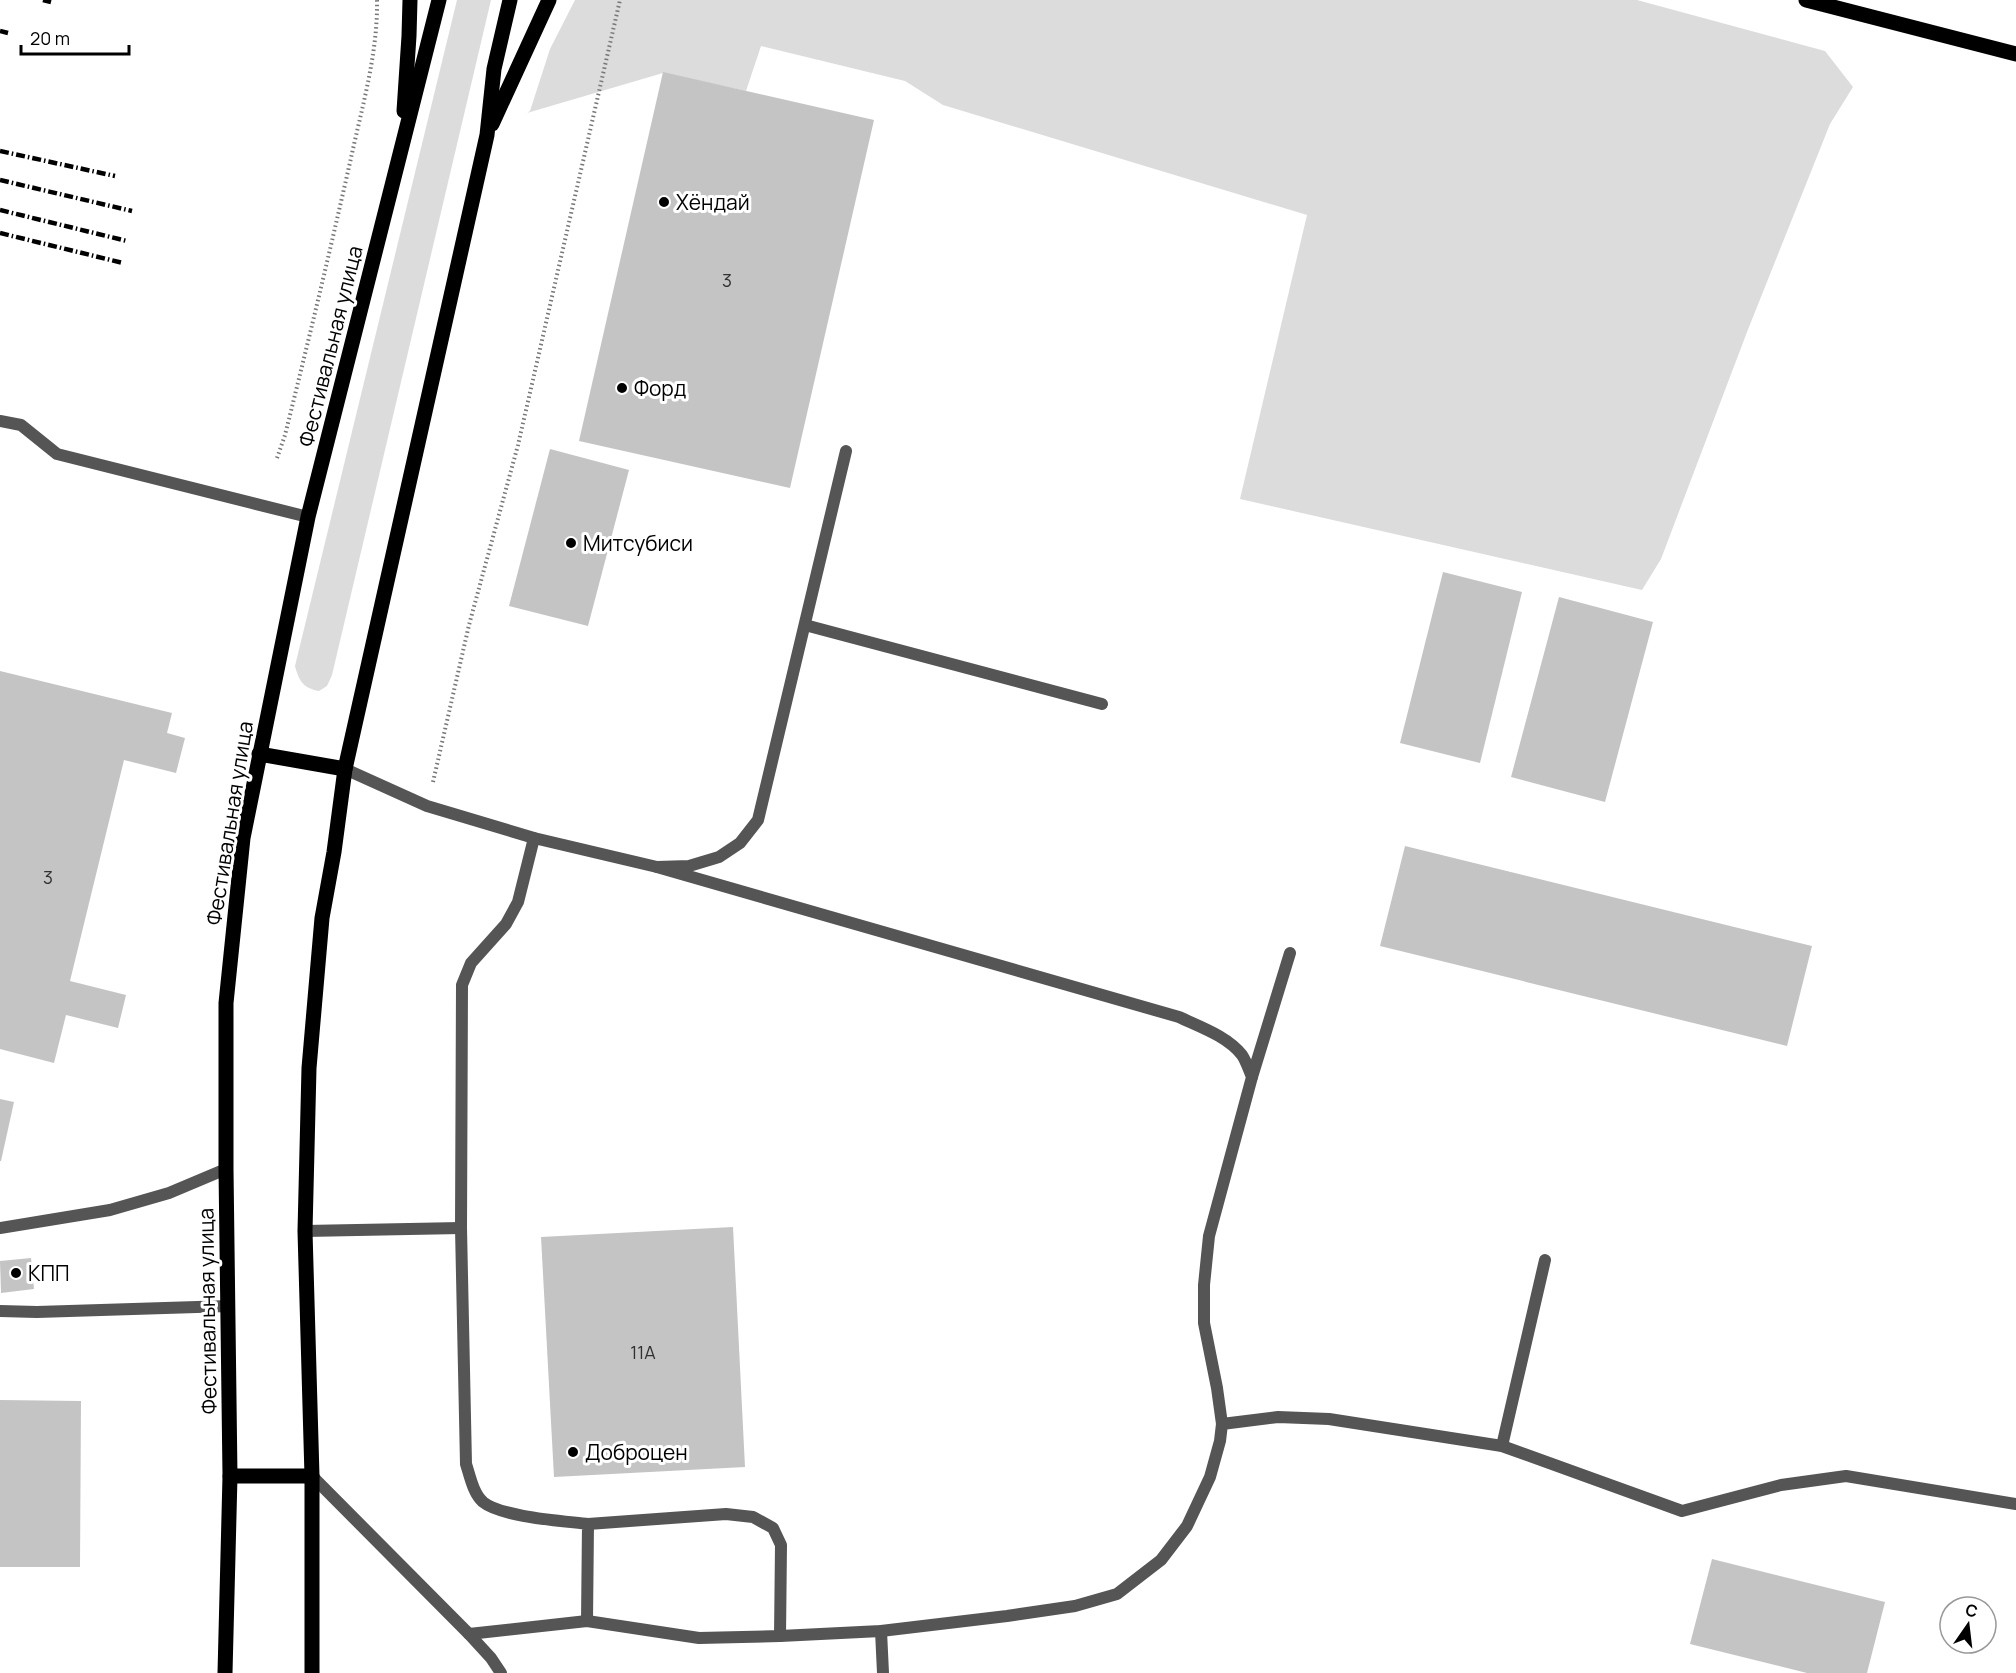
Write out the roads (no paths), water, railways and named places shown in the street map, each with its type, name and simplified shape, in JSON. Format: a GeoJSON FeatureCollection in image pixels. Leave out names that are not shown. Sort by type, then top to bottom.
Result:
{"type":"FeatureCollection","features":[{"type":"Feature","properties":{"kind":"main road"},"geometry":{"type":"LineString","coordinates":[[401,152],[410,36],[410,0]]}},
{"type":"Feature","properties":{"kind":"main road","name":"Фестивальная улица"},"geometry":{"type":"LineString","coordinates":[[225,1673],[230,1476],[226,1003],[243,838],[308,517],[439,0]]}},
{"type":"Feature","properties":{"kind":"main road"},"geometry":{"type":"LineString","coordinates":[[312,1673],[312,1476],[305,1231],[309,1068],[322,918],[345,769],[487,135],[494,69],[510,0]]}},
{"type":"Feature","properties":{"kind":"main road"},"geometry":{"type":"LineString","coordinates":[[487,135],[549,0]]}},
{"type":"Feature","properties":{"kind":"main road"},"geometry":{"type":"LineString","coordinates":[[1806,0],[2016,54]]}},
{"type":"Feature","properties":{"kind":"main road"},"geometry":{"type":"LineString","coordinates":[[259,754],[345,769]]}},
{"type":"Feature","properties":{"kind":"main road"},"geometry":{"type":"LineString","coordinates":[[230,1476],[312,1476]]}},
{"type":"Feature","properties":{"kind":"lane"},"geometry":{"type":"LineString","coordinates":[[0,421],[21,425],[57,454],[308,517]]}},
{"type":"Feature","properties":{"kind":"lane"},"geometry":{"type":"LineString","coordinates":[[657,867],[689,866],[719,856],[740,843],[758,820],[846,451]]}},
{"type":"Feature","properties":{"kind":"lane"},"geometry":{"type":"LineString","coordinates":[[806,625],[1102,704]]}},
{"type":"Feature","properties":{"kind":"lane"},"geometry":{"type":"LineString","coordinates":[[345,769],[427,806],[534,838],[657,867],[1179,1017],[1214,1033],[1231,1044],[1243,1056],[1252,1077]]}},
{"type":"Feature","properties":{"kind":"lane"},"geometry":{"type":"LineString","coordinates":[[534,838],[518,902],[506,924],[471,963],[462,985],[461,1228],[466,1464],[473,1486],[483,1502],[503,1511],[527,1517],[588,1524],[726,1514],[753,1517],[773,1528],[781,1545],[780,1636]]}},
{"type":"Feature","properties":{"kind":"lane"},"geometry":{"type":"LineString","coordinates":[[469,1634],[587,1621],[699,1638],[881,1631],[1075,1606],[1117,1594],[1161,1560],[1187,1526],[1210,1477],[1220,1441],[1222,1424],[1204,1323],[1204,1285],[1209,1236],[1252,1077],[1290,953]]}},
{"type":"Feature","properties":{"kind":"lane"},"geometry":{"type":"LineString","coordinates":[[0,1228],[110,1210],[169,1193],[226,1169]]}},
{"type":"Feature","properties":{"kind":"lane"},"geometry":{"type":"LineString","coordinates":[[305,1231],[461,1228]]}},
{"type":"Feature","properties":{"kind":"lane"},"geometry":{"type":"LineString","coordinates":[[1502,1446],[1545,1260]]}},
{"type":"Feature","properties":{"kind":"lane"},"geometry":{"type":"LineString","coordinates":[[0,1311],[37,1312],[229,1306]]}},
{"type":"Feature","properties":{"kind":"lane"},"geometry":{"type":"LineString","coordinates":[[1222,1424],[1278,1417],[1329,1419],[1502,1446],[1682,1511],[1781,1485],[1846,1476],[2016,1504]]}},
{"type":"Feature","properties":{"kind":"lane"},"geometry":{"type":"LineString","coordinates":[[312,1476],[469,1634],[501,1673]]}},
{"type":"Feature","properties":{"kind":"lane"},"geometry":{"type":"LineString","coordinates":[[587,1621],[588,1524]]}},
{"type":"Feature","properties":{"kind":"lane"},"geometry":{"type":"LineString","coordinates":[[881,1631],[883,1673]]}},
{"type":"Feature","properties":{"kind":"railway"},"geometry":{"type":"LineString","coordinates":[[43,0],[51,2]]}},
{"type":"Feature","properties":{"kind":"railway"},"geometry":{"type":"LineString","coordinates":[[0,31],[8,33]]}},
{"type":"Feature","properties":{"kind":"railway"},"geometry":{"type":"LineString","coordinates":[[0,151],[115,176]]}},
{"type":"Feature","properties":{"kind":"railway"},"geometry":{"type":"LineString","coordinates":[[0,180],[132,211]]}},
{"type":"Feature","properties":{"kind":"railway"},"geometry":{"type":"LineString","coordinates":[[0,210],[127,241]]}},
{"type":"Feature","properties":{"kind":"railway"},"geometry":{"type":"LineString","coordinates":[[0,233],[123,263]]}},
{"type":"Feature","properties":{"kind":"place","name":"Хёндай"},"geometry":{"type":"Point","coordinates":[664,202]}},
{"type":"Feature","properties":{"kind":"place","name":"Форд"},"geometry":{"type":"Point","coordinates":[622,388]}},
{"type":"Feature","properties":{"kind":"place","name":"Митсубиси"},"geometry":{"type":"Point","coordinates":[571,543]}},
{"type":"Feature","properties":{"kind":"place","name":"КПП"},"geometry":{"type":"Point","coordinates":[16,1273]}},
{"type":"Feature","properties":{"kind":"place","name":"Доброцен"},"geometry":{"type":"Point","coordinates":[573,1452]}}]}
